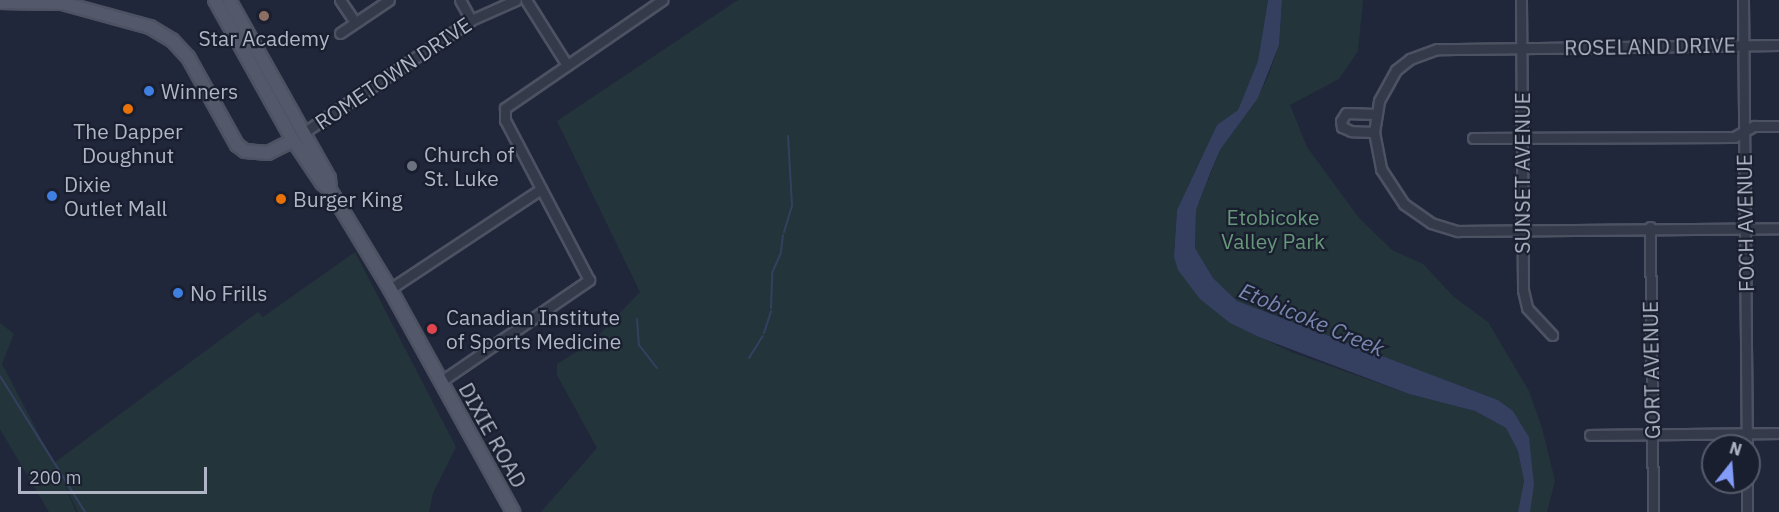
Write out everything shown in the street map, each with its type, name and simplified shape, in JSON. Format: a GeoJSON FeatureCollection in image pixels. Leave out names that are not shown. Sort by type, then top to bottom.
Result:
{"type":"FeatureCollection","features":[{"type":"Feature","properties":{"kind":"main road","name":"DIXIE ROAD"},"geometry":{"type":"LineString","coordinates":[[216,0],[298,136],[329,178],[330,190],[390,290],[513,512]]}},
{"type":"Feature","properties":{"kind":"main road","name":"DIXIE ROAD"},"geometry":{"type":"LineString","coordinates":[[229,0],[298,136]]}},
{"type":"Feature","properties":{"kind":"main road"},"geometry":{"type":"LineString","coordinates":[[0,2],[62,3],[150,27],[172,40],[188,57],[237,145],[244,151],[268,153],[298,136]]}},
{"type":"Feature","properties":{"kind":"street"},"geometry":{"type":"LineString","coordinates":[[340,0],[355,22]]}},
{"type":"Feature","properties":{"kind":"street"},"geometry":{"type":"LineString","coordinates":[[340,33],[389,0]]}},
{"type":"Feature","properties":{"kind":"street"},"geometry":{"type":"LineString","coordinates":[[460,0],[471,20]]}},
{"type":"Feature","properties":{"kind":"street","name":"ROMETOWN DRIVE"},"geometry":{"type":"LineString","coordinates":[[298,136],[471,20],[516,0]]}},
{"type":"Feature","properties":{"kind":"street"},"geometry":{"type":"LineString","coordinates":[[526,0],[567,65]]}},
{"type":"Feature","properties":{"kind":"street"},"geometry":{"type":"LineString","coordinates":[[440,382],[589,282],[589,273],[541,189],[503,112],[509,103],[662,0]]}},
{"type":"Feature","properties":{"kind":"street","name":"SUNSET AVENUE"},"geometry":{"type":"LineString","coordinates":[[1521,0],[1525,301],[1533,317],[1552,335]]}},
{"type":"Feature","properties":{"kind":"street","name":"FOCH AVENUE"},"geometry":{"type":"LineString","coordinates":[[1743,0],[1747,433]]}},
{"type":"Feature","properties":{"kind":"street","name":"ROSELAND DRIVE"},"geometry":{"type":"LineString","coordinates":[[1779,45],[1522,47],[1422,52],[1396,70],[1385,85],[1375,114],[1374,132],[1381,169],[1404,204],[1417,214],[1458,231],[1650,227],[1779,228]]}},
{"type":"Feature","properties":{"kind":"street"},"geometry":{"type":"LineString","coordinates":[[1374,132],[1351,131],[1342,128],[1341,121],[1346,113],[1375,114]]}},
{"type":"Feature","properties":{"kind":"street"},"geometry":{"type":"LineString","coordinates":[[1473,138],[1734,137],[1754,126],[1779,126]]}},
{"type":"Feature","properties":{"kind":"street"},"geometry":{"type":"LineString","coordinates":[[390,290],[541,189]]}},
{"type":"Feature","properties":{"kind":"street","name":"GORT AVENUE"},"geometry":{"type":"LineString","coordinates":[[1650,227],[1653,512]]}},
{"type":"Feature","properties":{"kind":"street"},"geometry":{"type":"LineString","coordinates":[[1590,435],[1779,433]]}},
{"type":"Feature","properties":{"kind":"street"},"geometry":{"type":"LineString","coordinates":[[1747,494],[1747,512]]}},
{"type":"Feature","properties":{"kind":"green space"},"geometry":{"type":"Polygon","coordinates":[[[738,0],[1268,0],[1258,61],[1238,110],[1217,125],[1177,210],[1174,257],[1230,323],[1291,352],[1409,394],[1475,411],[1506,428],[1518,451],[1524,481],[1518,512],[541,512],[597,448],[557,375],[557,364],[592,342],[640,292],[557,121],[738,0]]]}},
{"type":"Feature","properties":{"kind":"green space","name":"Etobicoke Valley Park"},"geometry":{"type":"Polygon","coordinates":[[[1282,0],[1363,0],[1358,51],[1339,79],[1290,105],[1307,147],[1359,218],[1392,250],[1423,264],[1454,297],[1488,322],[1529,391],[1542,428],[1555,481],[1547,512],[1530,512],[1529,437],[1513,411],[1498,400],[1237,301],[1213,278],[1195,248],[1196,210],[1220,150],[1258,98],[1269,74],[1279,45],[1282,0]]]}},
{"type":"Feature","properties":{"kind":"green space"},"geometry":{"type":"Polygon","coordinates":[[[355,252],[456,447],[433,493],[429,512],[78,512],[64,484],[76,512],[49,512],[0,429],[0,323],[14,334],[2,364],[54,463],[258,312],[263,317],[355,252]]]}},
{"type":"Feature","properties":{"kind":"water","name":"Etobicoke Creek"},"geometry":{"type":"Polygon","coordinates":[[[1268,0],[1282,0],[1279,45],[1258,98],[1220,150],[1211,171],[1196,210],[1195,248],[1213,278],[1237,301],[1498,400],[1513,411],[1529,437],[1534,485],[1530,512],[1518,512],[1524,481],[1518,451],[1506,428],[1475,411],[1409,394],[1259,337],[1230,323],[1200,299],[1178,270],[1174,257],[1177,210],[1217,125],[1238,110],[1258,61],[1268,0]]]}},
{"type":"Feature","properties":{"kind":"waterway"},"geometry":{"type":"LineString","coordinates":[[784,232],[792,205],[788,136]]}},
{"type":"Feature","properties":{"kind":"waterway"},"geometry":{"type":"LineString","coordinates":[[781,251],[783,235]]}},
{"type":"Feature","properties":{"kind":"waterway"},"geometry":{"type":"LineString","coordinates":[[771,308],[772,273],[781,253]]}},
{"type":"Feature","properties":{"kind":"waterway"},"geometry":{"type":"LineString","coordinates":[[764,333],[771,311]]}},
{"type":"Feature","properties":{"kind":"waterway"},"geometry":{"type":"LineString","coordinates":[[637,319],[639,345],[657,368]]}},
{"type":"Feature","properties":{"kind":"waterway"},"geometry":{"type":"LineString","coordinates":[[749,358],[763,336]]}},
{"type":"Feature","properties":{"kind":"waterway"},"geometry":{"type":"LineString","coordinates":[[0,376],[85,512]]}},
{"type":"Feature","properties":{"kind":"place","name":"Star Academy"},"geometry":{"type":"Point","coordinates":[264,16]}},
{"type":"Feature","properties":{"kind":"place","name":"Winners"},"geometry":{"type":"Point","coordinates":[149,91]}},
{"type":"Feature","properties":{"kind":"place","name":"The Dapper Doughnut"},"geometry":{"type":"Point","coordinates":[128,109]}},
{"type":"Feature","properties":{"kind":"place","name":"Church of St. Luke"},"geometry":{"type":"Point","coordinates":[412,166]}},
{"type":"Feature","properties":{"kind":"place","name":"Dixie Outlet Mall"},"geometry":{"type":"Point","coordinates":[52,196]}},
{"type":"Feature","properties":{"kind":"place","name":"Burger King"},"geometry":{"type":"Point","coordinates":[281,199]}},
{"type":"Feature","properties":{"kind":"place","name":"No Frills"},"geometry":{"type":"Point","coordinates":[178,293]}},
{"type":"Feature","properties":{"kind":"place","name":"Canadian Institute of Sports Medicine"},"geometry":{"type":"Point","coordinates":[432,329]}}]}
